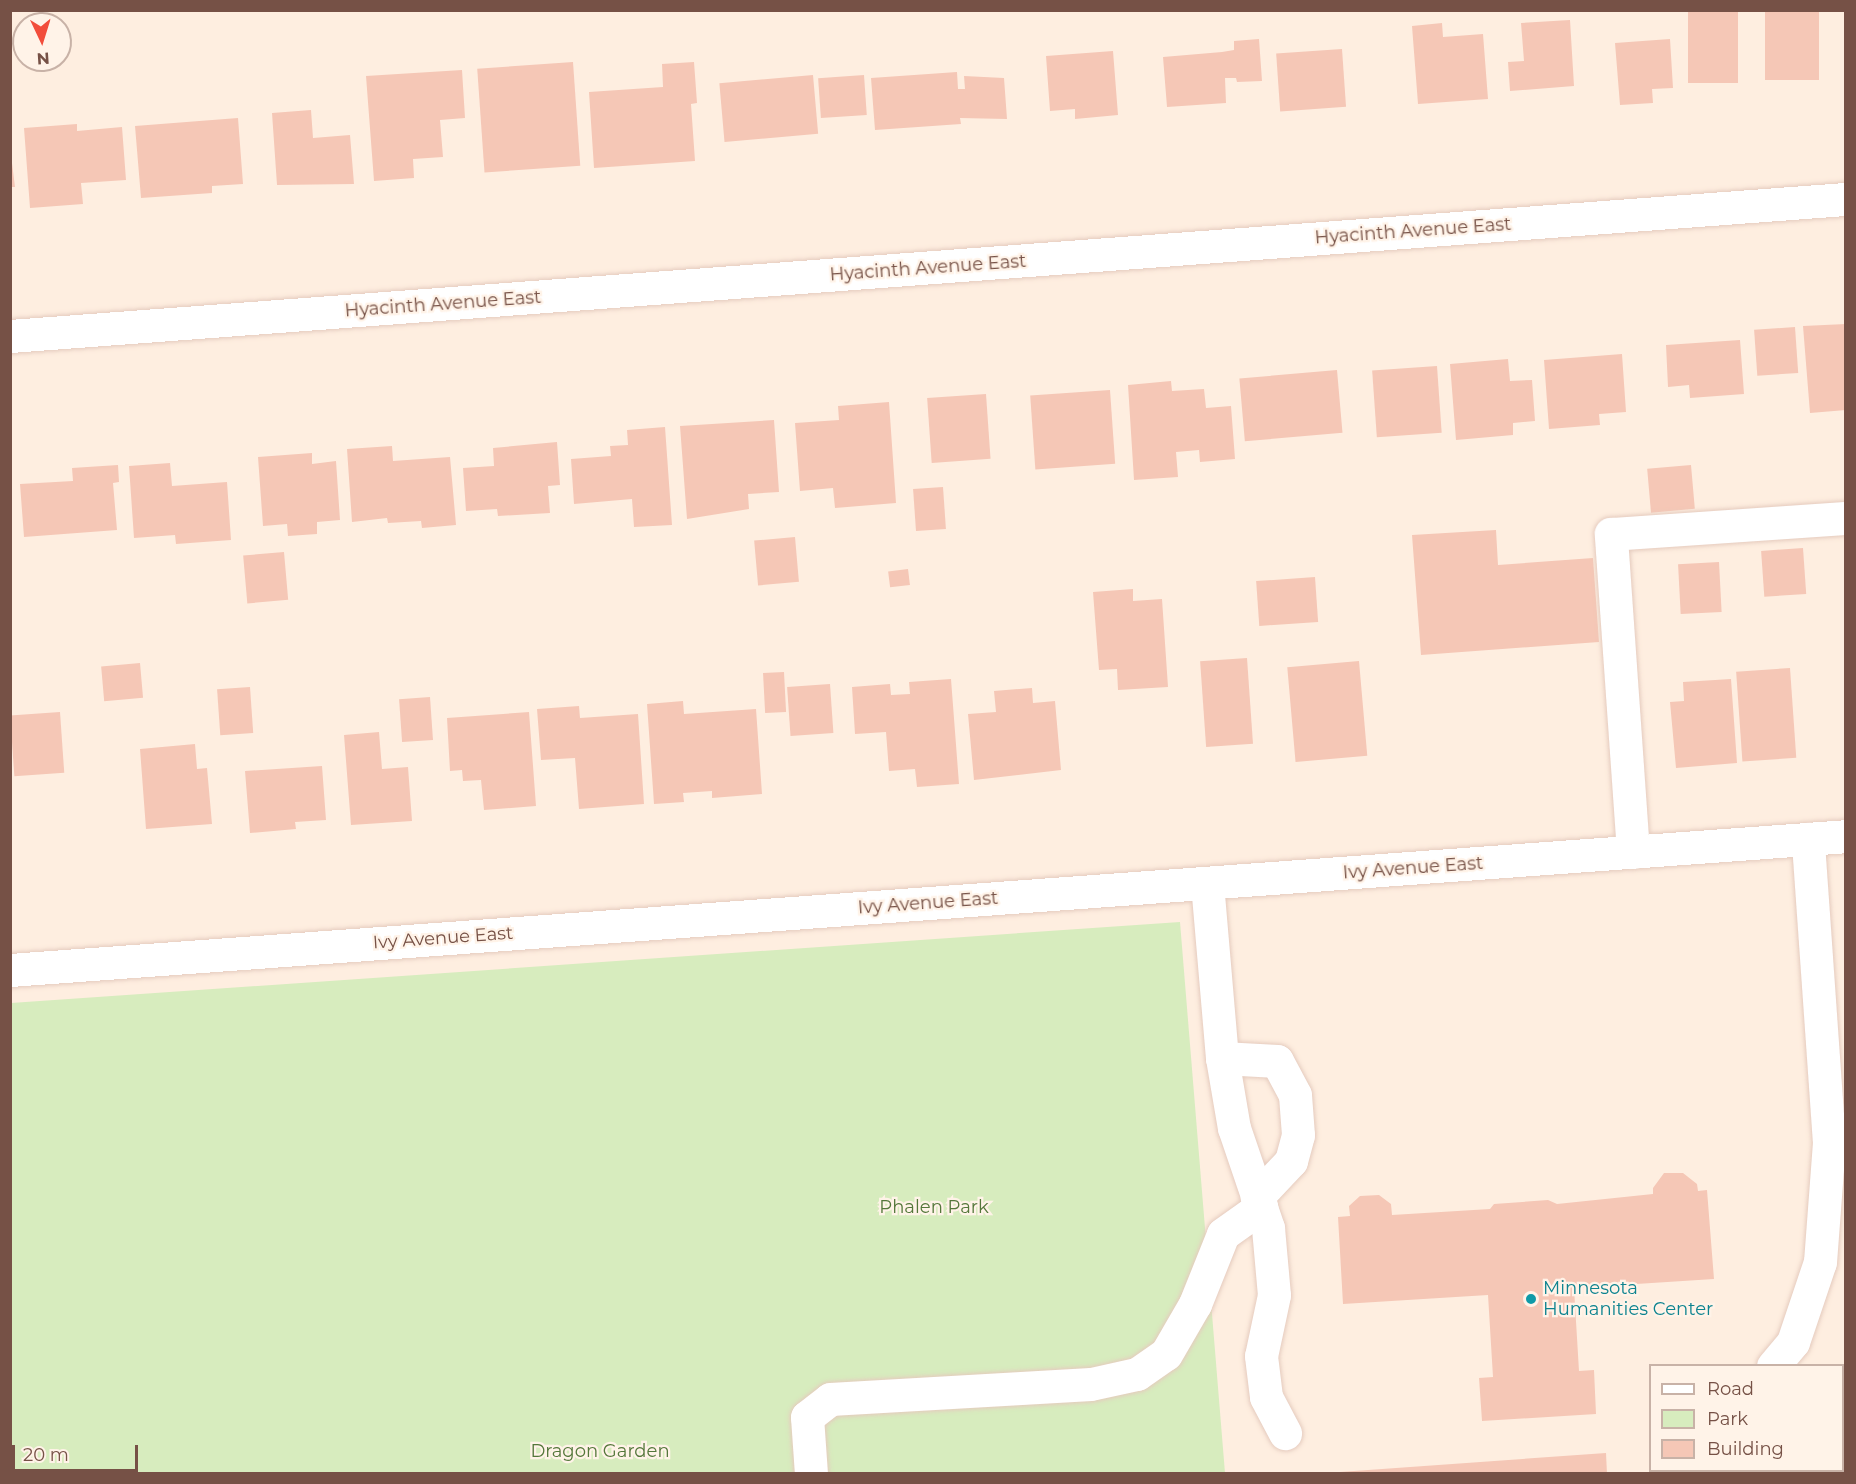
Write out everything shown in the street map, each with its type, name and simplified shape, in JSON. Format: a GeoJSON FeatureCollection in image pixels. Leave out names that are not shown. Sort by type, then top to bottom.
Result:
{"type":"FeatureCollection","features":[{"type":"Feature","properties":{"kind":"street","name":"Hyacinth Avenue East"},"geometry":{"type":"LineString","coordinates":[[10,336],[1845,199]]}},
{"type":"Feature","properties":{"kind":"street"},"geometry":{"type":"LineString","coordinates":[[1633,852],[1611,534],[1845,518]]}},
{"type":"Feature","properties":{"kind":"street","name":"Ivy Avenue East"},"geometry":{"type":"LineString","coordinates":[[10,970],[1845,836]]}},
{"type":"Feature","properties":{"kind":"street"},"geometry":{"type":"LineString","coordinates":[[1774,1364],[1793,1342],[1820,1262],[1829,1143],[1808,838]]}},
{"type":"Feature","properties":{"kind":"street"},"geometry":{"type":"LineString","coordinates":[[1207,883],[1222,1058],[1234,1128],[1268,1228],[1274,1295],[1261,1356],[1266,1397],[1285,1433]]}},
{"type":"Feature","properties":{"kind":"street"},"geometry":{"type":"LineString","coordinates":[[811,1473],[807,1418],[830,1399],[1091,1384],[1137,1374],[1166,1354],[1194,1304],[1223,1234],[1259,1202],[1292,1161],[1298,1135],[1295,1095],[1277,1061],[1222,1058]]}},
{"type":"Feature","properties":{"kind":"green space","name":"Phalen Park"},"geometry":{"type":"Polygon","coordinates":[[[1180,922],[1225,1473],[11,1474],[11,1003],[1180,922]]]}},
{"type":"Feature","properties":{"kind":"building"},"geometry":{"type":"Polygon","coordinates":[[[1688,10],[1738,10],[1738,83],[1688,83],[1688,10]]]}},
{"type":"Feature","properties":{"kind":"building"},"geometry":{"type":"Polygon","coordinates":[[[1765,10],[1819,10],[1819,80],[1765,80],[1765,10]]]}},
{"type":"Feature","properties":{"kind":"building"},"geometry":{"type":"Polygon","coordinates":[[[1570,20],[1574,86],[1510,91],[1508,62],[1524,61],[1521,23],[1570,20]]]}},
{"type":"Feature","properties":{"kind":"building"},"geometry":{"type":"Polygon","coordinates":[[[1442,23],[1443,37],[1483,34],[1488,99],[1418,104],[1412,26],[1442,23]]]}},
{"type":"Feature","properties":{"kind":"building"},"geometry":{"type":"Polygon","coordinates":[[[1259,39],[1262,81],[1237,82],[1236,78],[1225,78],[1226,103],[1167,107],[1163,57],[1234,50],[1234,41],[1259,39]]]}},
{"type":"Feature","properties":{"kind":"building"},"geometry":{"type":"Polygon","coordinates":[[[1670,39],[1673,88],[1652,89],[1653,103],[1620,105],[1615,43],[1670,39]]]}},
{"type":"Feature","properties":{"kind":"building"},"geometry":{"type":"Polygon","coordinates":[[[1342,49],[1346,107],[1280,111],[1276,54],[1342,49]]]}},
{"type":"Feature","properties":{"kind":"building"},"geometry":{"type":"Polygon","coordinates":[[[1113,51],[1118,115],[1075,119],[1075,109],[1050,111],[1046,56],[1113,51]]]}},
{"type":"Feature","properties":{"kind":"building"},"geometry":{"type":"Polygon","coordinates":[[[573,62],[580,166],[484,172],[477,69],[573,62]]]}},
{"type":"Feature","properties":{"kind":"building"},"geometry":{"type":"Polygon","coordinates":[[[694,62],[697,103],[691,104],[695,161],[594,168],[589,92],[663,87],[662,64],[694,62]]]}},
{"type":"Feature","properties":{"kind":"building"},"geometry":{"type":"Polygon","coordinates":[[[462,70],[465,118],[440,120],[443,157],[413,159],[414,178],[374,181],[366,76],[462,70]]]}},
{"type":"Feature","properties":{"kind":"building"},"geometry":{"type":"Polygon","coordinates":[[[957,72],[958,89],[965,89],[964,76],[1004,78],[1007,119],[960,118],[961,124],[875,130],[871,78],[957,72]]]}},
{"type":"Feature","properties":{"kind":"building"},"geometry":{"type":"Polygon","coordinates":[[[813,75],[818,134],[724,142],[719,83],[813,75]]]}},
{"type":"Feature","properties":{"kind":"building"},"geometry":{"type":"Polygon","coordinates":[[[864,75],[867,115],[821,118],[818,78],[864,75]]]}},
{"type":"Feature","properties":{"kind":"building"},"geometry":{"type":"Polygon","coordinates":[[[311,110],[313,138],[350,135],[354,184],[277,185],[272,113],[311,110]]]}},
{"type":"Feature","properties":{"kind":"building"},"geometry":{"type":"Polygon","coordinates":[[[238,118],[243,184],[212,186],[212,193],[141,198],[135,126],[238,118]]]}},
{"type":"Feature","properties":{"kind":"building"},"geometry":{"type":"Polygon","coordinates":[[[77,124],[77,131],[122,127],[126,180],[81,183],[83,204],[30,208],[24,128],[77,124]]]}},
{"type":"Feature","properties":{"kind":"building"},"geometry":{"type":"Polygon","coordinates":[[[10,147],[15,187],[10,187],[10,147]]]}},
{"type":"Feature","properties":{"kind":"building"},"geometry":{"type":"Polygon","coordinates":[[[1846,324],[1846,410],[1810,413],[1803,326],[1846,324]]]}},
{"type":"Feature","properties":{"kind":"building"},"geometry":{"type":"Polygon","coordinates":[[[1795,327],[1798,373],[1757,376],[1754,330],[1795,327]]]}},
{"type":"Feature","properties":{"kind":"building"},"geometry":{"type":"Polygon","coordinates":[[[1740,340],[1744,394],[1690,398],[1689,385],[1668,387],[1666,345],[1740,340]]]}},
{"type":"Feature","properties":{"kind":"building"},"geometry":{"type":"Polygon","coordinates":[[[1622,354],[1626,412],[1599,414],[1600,425],[1549,429],[1544,360],[1622,354]]]}},
{"type":"Feature","properties":{"kind":"building"},"geometry":{"type":"Polygon","coordinates":[[[1508,359],[1510,381],[1532,380],[1535,421],[1513,423],[1513,435],[1456,440],[1450,364],[1508,359]]]}},
{"type":"Feature","properties":{"kind":"building"},"geometry":{"type":"Polygon","coordinates":[[[1437,366],[1442,433],[1377,437],[1372,371],[1437,366]]]}},
{"type":"Feature","properties":{"kind":"building"},"geometry":{"type":"Polygon","coordinates":[[[1337,370],[1342,433],[1245,441],[1239,379],[1337,370]]]}},
{"type":"Feature","properties":{"kind":"building"},"geometry":{"type":"Polygon","coordinates":[[[1171,381],[1172,391],[1204,389],[1206,408],[1231,406],[1235,459],[1200,462],[1199,450],[1176,452],[1178,477],[1134,480],[1128,385],[1171,381]]]}},
{"type":"Feature","properties":{"kind":"building"},"geometry":{"type":"Polygon","coordinates":[[[1110,390],[1115,464],[1035,469],[1030,396],[1110,390]]]}},
{"type":"Feature","properties":{"kind":"building"},"geometry":{"type":"Polygon","coordinates":[[[986,394],[991,459],[932,463],[927,398],[986,394]]]}},
{"type":"Feature","properties":{"kind":"building"},"geometry":{"type":"Polygon","coordinates":[[[889,402],[896,503],[835,508],[833,488],[800,491],[795,423],[839,420],[838,406],[889,402]]]}},
{"type":"Feature","properties":{"kind":"building"},"geometry":{"type":"Polygon","coordinates":[[[774,420],[779,492],[748,494],[749,509],[687,519],[680,426],[774,420]]]}},
{"type":"Feature","properties":{"kind":"building"},"geometry":{"type":"Polygon","coordinates":[[[665,427],[672,525],[634,527],[632,499],[574,504],[571,459],[611,456],[610,446],[628,445],[627,430],[665,427]]]}},
{"type":"Feature","properties":{"kind":"building"},"geometry":{"type":"Polygon","coordinates":[[[557,442],[560,485],[548,486],[550,513],[498,516],[497,509],[466,511],[463,468],[494,466],[493,448],[557,442]]]}},
{"type":"Feature","properties":{"kind":"building"},"geometry":{"type":"Polygon","coordinates":[[[392,446],[393,461],[450,457],[456,525],[422,528],[421,521],[388,523],[387,518],[352,522],[347,449],[392,446]]]}},
{"type":"Feature","properties":{"kind":"building"},"geometry":{"type":"Polygon","coordinates":[[[312,453],[312,464],[336,461],[340,520],[317,522],[317,534],[288,536],[287,524],[263,526],[258,457],[312,453]]]}},
{"type":"Feature","properties":{"kind":"building"},"geometry":{"type":"Polygon","coordinates":[[[170,463],[172,486],[227,482],[231,540],[176,544],[175,535],[134,538],[129,466],[170,463]]]}},
{"type":"Feature","properties":{"kind":"building"},"geometry":{"type":"Polygon","coordinates":[[[118,465],[119,482],[113,483],[117,530],[24,537],[20,484],[73,481],[72,468],[118,465]]]}},
{"type":"Feature","properties":{"kind":"building"},"geometry":{"type":"Polygon","coordinates":[[[1691,465],[1695,509],[1651,513],[1647,469],[1691,465]]]}},
{"type":"Feature","properties":{"kind":"building"},"geometry":{"type":"Polygon","coordinates":[[[943,487],[946,529],[916,531],[913,489],[943,487]]]}},
{"type":"Feature","properties":{"kind":"building"},"geometry":{"type":"Polygon","coordinates":[[[1496,530],[1498,565],[1593,558],[1599,642],[1421,655],[1412,535],[1496,530]]]}},
{"type":"Feature","properties":{"kind":"building"},"geometry":{"type":"Polygon","coordinates":[[[795,537],[799,582],[758,585],[754,541],[795,537]]]}},
{"type":"Feature","properties":{"kind":"building"},"geometry":{"type":"Polygon","coordinates":[[[1803,548],[1806,594],[1764,597],[1761,551],[1803,548]]]}},
{"type":"Feature","properties":{"kind":"building"},"geometry":{"type":"Polygon","coordinates":[[[284,552],[288,600],[247,603],[243,556],[284,552]]]}},
{"type":"Feature","properties":{"kind":"building"},"geometry":{"type":"Polygon","coordinates":[[[1719,562],[1722,612],[1681,614],[1678,564],[1719,562]]]}},
{"type":"Feature","properties":{"kind":"building"},"geometry":{"type":"Polygon","coordinates":[[[908,569],[910,585],[890,587],[888,571],[908,569]]]}},
{"type":"Feature","properties":{"kind":"building"},"geometry":{"type":"Polygon","coordinates":[[[1315,577],[1318,622],[1259,626],[1256,581],[1315,577]]]}},
{"type":"Feature","properties":{"kind":"building"},"geometry":{"type":"Polygon","coordinates":[[[1133,589],[1133,601],[1162,599],[1168,687],[1118,690],[1117,669],[1099,670],[1093,592],[1133,589]]]}},
{"type":"Feature","properties":{"kind":"building"},"geometry":{"type":"Polygon","coordinates":[[[1247,658],[1253,744],[1206,747],[1200,661],[1247,658]]]}},
{"type":"Feature","properties":{"kind":"building"},"geometry":{"type":"Polygon","coordinates":[[[1359,661],[1367,756],[1296,762],[1287,667],[1359,661]]]}},
{"type":"Feature","properties":{"kind":"building"},"geometry":{"type":"Polygon","coordinates":[[[140,663],[143,698],[104,701],[101,666],[140,663]]]}},
{"type":"Feature","properties":{"kind":"building"},"geometry":{"type":"Polygon","coordinates":[[[1790,668],[1796,758],[1742,762],[1736,672],[1790,668]]]}},
{"type":"Feature","properties":{"kind":"building"},"geometry":{"type":"Polygon","coordinates":[[[784,672],[786,712],[765,713],[763,673],[784,672]]]}},
{"type":"Feature","properties":{"kind":"building"},"geometry":{"type":"Polygon","coordinates":[[[951,679],[959,784],[917,787],[915,769],[889,771],[886,732],[855,734],[852,687],[890,684],[891,695],[910,694],[909,682],[951,679]]]}},
{"type":"Feature","properties":{"kind":"building"},"geometry":{"type":"Polygon","coordinates":[[[1731,679],[1737,763],[1676,768],[1670,702],[1684,701],[1683,682],[1731,679]]]}},
{"type":"Feature","properties":{"kind":"building"},"geometry":{"type":"Polygon","coordinates":[[[830,684],[833,733],[791,736],[787,687],[830,684]]]}},
{"type":"Feature","properties":{"kind":"building"},"geometry":{"type":"Polygon","coordinates":[[[250,687],[253,733],[220,735],[217,689],[250,687]]]}},
{"type":"Feature","properties":{"kind":"building"},"geometry":{"type":"Polygon","coordinates":[[[1032,688],[1033,703],[1055,701],[1061,770],[974,780],[968,714],[996,712],[994,691],[1032,688]]]}},
{"type":"Feature","properties":{"kind":"building"},"geometry":{"type":"Polygon","coordinates":[[[430,697],[433,740],[402,742],[399,699],[430,697]]]}},
{"type":"Feature","properties":{"kind":"building"},"geometry":{"type":"Polygon","coordinates":[[[683,701],[684,714],[756,709],[762,794],[712,798],[712,791],[683,793],[684,802],[654,804],[647,704],[683,701]]]}},
{"type":"Feature","properties":{"kind":"building"},"geometry":{"type":"Polygon","coordinates":[[[579,706],[580,718],[638,714],[644,804],[579,809],[575,758],[541,760],[537,709],[579,706]]]}},
{"type":"Feature","properties":{"kind":"building"},"geometry":{"type":"Polygon","coordinates":[[[60,712],[64,773],[14,776],[10,715],[60,712]]]}},
{"type":"Feature","properties":{"kind":"building"},"geometry":{"type":"Polygon","coordinates":[[[529,712],[536,806],[484,810],[481,780],[463,781],[462,770],[450,771],[447,718],[529,712]]]}},
{"type":"Feature","properties":{"kind":"building"},"geometry":{"type":"Polygon","coordinates":[[[379,732],[382,769],[408,767],[412,821],[351,825],[344,735],[379,732]]]}},
{"type":"Feature","properties":{"kind":"building"},"geometry":{"type":"Polygon","coordinates":[[[195,744],[197,769],[207,768],[212,824],[146,829],[140,749],[195,744]]]}},
{"type":"Feature","properties":{"kind":"building"},"geometry":{"type":"Polygon","coordinates":[[[322,766],[326,820],[295,822],[296,829],[250,833],[245,771],[322,766]]]}},
{"type":"Feature","properties":{"kind":"building","name":"Minnesota Humanities Center"},"geometry":{"type":"Polygon","coordinates":[[[1664,1173],[1683,1173],[1697,1184],[1698,1191],[1707,1190],[1714,1279],[1574,1288],[1579,1371],[1594,1370],[1596,1414],[1482,1421],[1479,1378],[1493,1377],[1488,1295],[1343,1304],[1338,1217],[1350,1216],[1349,1206],[1360,1196],[1379,1195],[1391,1204],[1392,1215],[1490,1209],[1494,1204],[1548,1200],[1557,1204],[1653,1194],[1653,1188],[1664,1173]]]}},
{"type":"Feature","properties":{"kind":"building"},"geometry":{"type":"Polygon","coordinates":[[[1606,1453],[1607,1474],[1340,1474],[1340,1472],[1606,1453]]]}},
{"type":"Feature","properties":{"kind":"place","name":"Minnesota Humanities Center"},"geometry":{"type":"Point","coordinates":[1531,1299]}},
{"type":"Feature","properties":{"kind":"park label","name":"Dragon Garden"},"geometry":{"type":"Point","coordinates":[600,1451]}}]}
